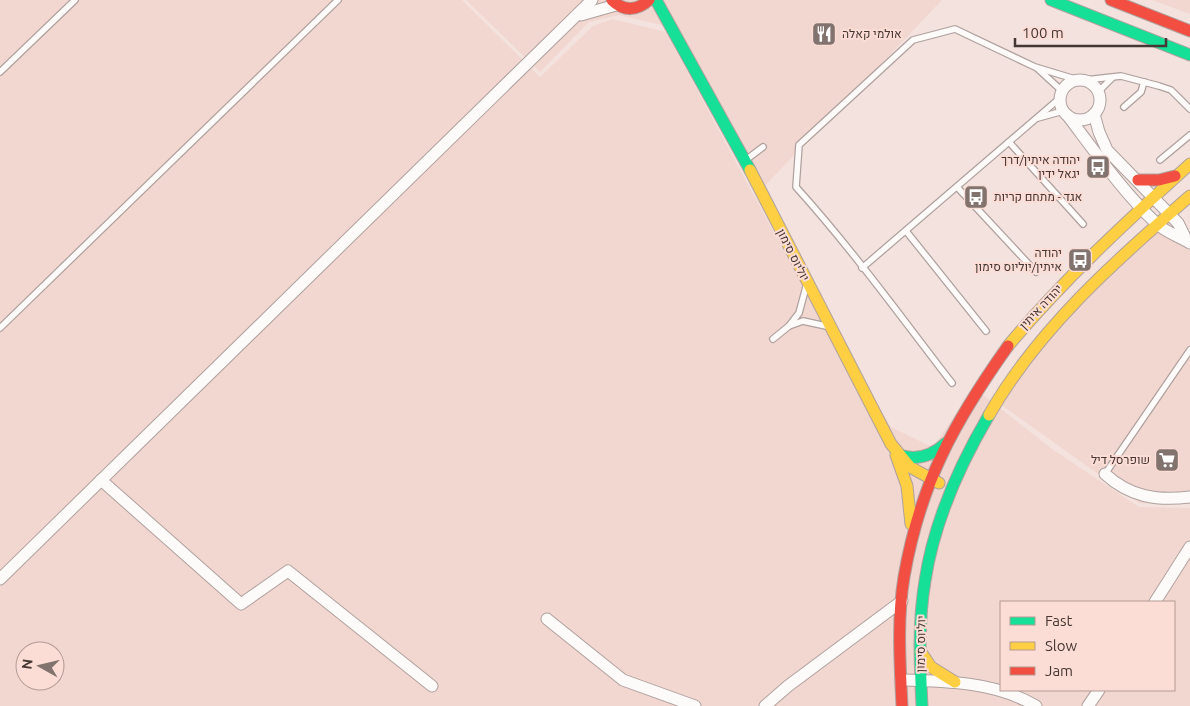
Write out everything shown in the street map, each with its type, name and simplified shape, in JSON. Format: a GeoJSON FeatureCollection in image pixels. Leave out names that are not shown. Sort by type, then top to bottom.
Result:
{"type":"FeatureCollection","features":[{"type":"Feature","properties":{"kind":"street"},"geometry":{"type":"LineString","coordinates":[[0,579],[592,0]]}},
{"type":"Feature","properties":{"kind":"street"},"geometry":{"type":"LineString","coordinates":[[638,9],[649,0]]}},
{"type":"Feature","properties":{"kind":"street","name":"יוליוס סימון"},"geometry":{"type":"LineString","coordinates":[[656,0],[669,20],[745,160],[891,444],[910,467],[950,489],[927,564],[922,606],[922,706]]}},
{"type":"Feature","properties":{"kind":"street"},"geometry":{"type":"LineString","coordinates":[[1051,0],[1190,54]]}},
{"type":"Feature","properties":{"kind":"street"},"geometry":{"type":"LineString","coordinates":[[1111,0],[1190,31]]}},
{"type":"Feature","properties":{"kind":"street"},"geometry":{"type":"LineString","coordinates":[[575,18],[614,2],[622,9],[638,9],[657,13],[669,20]]}},
{"type":"Feature","properties":{"kind":"street"},"geometry":{"type":"LineString","coordinates":[[1066,113],[1079,120],[1094,114],[1100,101],[1098,92],[1091,83],[1082,80],[1072,81],[1061,94],[1066,113],[1110,172],[1141,208],[1157,224],[1177,238],[1189,242]]}},
{"type":"Feature","properties":{"kind":"street"},"geometry":{"type":"LineString","coordinates":[[1094,114],[1098,132],[1107,150],[1138,180],[1184,231],[1189,242]]}},
{"type":"Feature","properties":{"kind":"street","name":"יהודה איתין"},"geometry":{"type":"LineString","coordinates":[[929,479],[951,435],[1004,348],[1032,315],[1090,255],[1190,164]]}},
{"type":"Feature","properties":{"kind":"street"},"geometry":{"type":"LineString","coordinates":[[1138,180],[1159,180],[1177,176]]}},
{"type":"Feature","properties":{"kind":"street","name":"יהודה איתין"},"geometry":{"type":"LineString","coordinates":[[950,489],[971,445],[999,395],[1020,365],[1059,319],[1108,270],[1190,196]]}},
{"type":"Feature","properties":{"kind":"street"},"geometry":{"type":"LineString","coordinates":[[899,455],[911,458],[931,455],[945,444],[951,435]]}},
{"type":"Feature","properties":{"kind":"street"},"geometry":{"type":"LineString","coordinates":[[891,444],[907,486],[910,505],[911,542]]}},
{"type":"Feature","properties":{"kind":"street"},"geometry":{"type":"LineString","coordinates":[[1105,474],[1115,483],[1143,497],[1190,497]]}},
{"type":"Feature","properties":{"kind":"street","name":"יוליוס סימון"},"geometry":{"type":"LineString","coordinates":[[902,706],[902,601],[911,542],[929,479]]}},
{"type":"Feature","properties":{"kind":"street"},"geometry":{"type":"LineString","coordinates":[[101,480],[241,604],[288,571],[432,686]]}},
{"type":"Feature","properties":{"kind":"street"},"geometry":{"type":"LineString","coordinates":[[1156,601],[1190,547]]}},
{"type":"Feature","properties":{"kind":"street"},"geometry":{"type":"LineString","coordinates":[[765,706],[788,686],[902,601]]}},
{"type":"Feature","properties":{"kind":"street"},"geometry":{"type":"LineString","coordinates":[[547,619],[623,680],[695,706]]}},
{"type":"Feature","properties":{"kind":"street"},"geometry":{"type":"LineString","coordinates":[[921,652],[925,661],[933,670],[955,682]]}},
{"type":"Feature","properties":{"kind":"street"},"geometry":{"type":"LineString","coordinates":[[901,680],[955,682],[1000,690]]}},
{"type":"Feature","properties":{"kind":"street"},"geometry":{"type":"LineString","coordinates":[[1005,691],[1036,706]]}},
{"type":"Feature","properties":{"kind":"street"},"geometry":{"type":"LineString","coordinates":[[1088,706],[1098,691]]}},
{"type":"Feature","properties":{"kind":"lane"},"geometry":{"type":"LineString","coordinates":[[0,72],[75,0]]}},
{"type":"Feature","properties":{"kind":"lane"},"geometry":{"type":"LineString","coordinates":[[0,328],[338,0]]}},
{"type":"Feature","properties":{"kind":"lane"},"geometry":{"type":"LineString","coordinates":[[952,383],[862,268],[837,232],[796,187],[799,145],[913,40],[955,29],[1035,67],[1082,80],[1121,76],[1171,90],[1190,109]]}},
{"type":"Feature","properties":{"kind":"lane"},"geometry":{"type":"LineString","coordinates":[[862,268],[1036,119],[1061,94],[1035,67]]}},
{"type":"Feature","properties":{"kind":"lane"},"geometry":{"type":"LineString","coordinates":[[1098,92],[1112,78]]}},
{"type":"Feature","properties":{"kind":"lane"},"geometry":{"type":"LineString","coordinates":[[1124,107],[1140,92],[1144,82]]}},
{"type":"Feature","properties":{"kind":"lane"},"geometry":{"type":"LineString","coordinates":[[1036,119],[1066,113]]}},
{"type":"Feature","properties":{"kind":"lane"},"geometry":{"type":"LineString","coordinates":[[1160,160],[1190,135]]}},
{"type":"Feature","properties":{"kind":"lane"},"geometry":{"type":"LineString","coordinates":[[1009,142],[1083,224]]}},
{"type":"Feature","properties":{"kind":"lane"},"geometry":{"type":"LineString","coordinates":[[745,160],[763,147]]}},
{"type":"Feature","properties":{"kind":"lane"},"geometry":{"type":"LineString","coordinates":[[957,186],[1036,272]]}},
{"type":"Feature","properties":{"kind":"lane"},"geometry":{"type":"LineString","coordinates":[[906,230],[986,331]]}},
{"type":"Feature","properties":{"kind":"lane"},"geometry":{"type":"LineString","coordinates":[[789,326],[804,301],[805,278]]}},
{"type":"Feature","properties":{"kind":"lane"},"geometry":{"type":"LineString","coordinates":[[773,338],[789,326],[803,321],[831,329]]}},
{"type":"Feature","properties":{"kind":"lane"},"geometry":{"type":"LineString","coordinates":[[1105,474],[1190,350]]}},
{"type":"Feature","properties":{"kind":"shaded area"},"geometry":{"type":"Polygon","coordinates":[[[0,0],[462,0],[540,77],[593,26],[612,19],[666,32],[801,283],[891,427],[930,446],[937,442],[973,387],[1052,449],[1139,507],[1190,508],[1190,706],[0,706],[0,0]]]}},
{"type":"Feature","properties":{"kind":"shaded area"},"geometry":{"type":"Polygon","coordinates":[[[466,0],[942,0],[758,193],[666,26],[619,15],[589,22],[540,72],[466,0]]]}},
{"type":"Feature","properties":{"kind":"shaded area"},"geometry":{"type":"Polygon","coordinates":[[[1152,0],[1190,0],[1190,14],[1152,0]]]}},
{"type":"Feature","properties":{"kind":"shaded area"},"geometry":{"type":"Polygon","coordinates":[[[1161,227],[1190,245],[1190,504],[1139,503],[1000,404],[1048,336],[1161,227]]]}},
{"type":"Feature","properties":{"kind":"traffic: fast"},"geometry":{"type":"LineString","coordinates":[[656,0],[750,170]]}},
{"type":"Feature","properties":{"kind":"traffic: fast"},"geometry":{"type":"LineString","coordinates":[[1051,0],[1190,55]]}},
{"type":"Feature","properties":{"kind":"traffic: fast"},"geometry":{"type":"LineString","coordinates":[[922,706],[920,627],[929,559],[949,495],[989,415]]}},
{"type":"Feature","properties":{"kind":"traffic: fast"},"geometry":{"type":"LineString","coordinates":[[899,455],[906,457],[924,456],[946,443]]}},
{"type":"Feature","properties":{"kind":"traffic: slow"},"geometry":{"type":"LineString","coordinates":[[1008,346],[1073,275],[1190,164]]}},
{"type":"Feature","properties":{"kind":"traffic: slow"},"geometry":{"type":"LineString","coordinates":[[750,170],[891,444],[910,467],[939,483]]}},
{"type":"Feature","properties":{"kind":"traffic: slow"},"geometry":{"type":"LineString","coordinates":[[989,415],[1031,354],[1080,297],[1134,245],[1190,196]]}},
{"type":"Feature","properties":{"kind":"traffic: slow"},"geometry":{"type":"LineString","coordinates":[[896,455],[907,486],[911,524]]}},
{"type":"Feature","properties":{"kind":"traffic: slow"},"geometry":{"type":"LineString","coordinates":[[921,652],[931,667],[955,682]]}},
{"type":"Feature","properties":{"kind":"traffic: jam"},"geometry":{"type":"LineString","coordinates":[[612,0],[621,7],[630,9],[640,6],[649,0]]}},
{"type":"Feature","properties":{"kind":"traffic: jam"},"geometry":{"type":"LineString","coordinates":[[1111,0],[1190,31]]}},
{"type":"Feature","properties":{"kind":"traffic: jam"},"geometry":{"type":"LineString","coordinates":[[1138,180],[1159,180],[1175,176]]}},
{"type":"Feature","properties":{"kind":"traffic: jam"},"geometry":{"type":"LineString","coordinates":[[902,706],[900,609],[904,577],[919,512],[942,455],[956,428],[971,401],[1008,346]]}},
{"type":"Feature","properties":{"kind":"place","name":"אולמי קאלה"},"geometry":{"type":"Point","coordinates":[824,34]}},
{"type":"Feature","properties":{"kind":"place","name":"יהודה איתין/דרך יגאל ידין"},"geometry":{"type":"Point","coordinates":[1098,167]}},
{"type":"Feature","properties":{"kind":"place","name":"אגד - מתחם קריות"},"geometry":{"type":"Point","coordinates":[976,197]}},
{"type":"Feature","properties":{"kind":"place","name":"יהודה איתין/יוליוס סימון"},"geometry":{"type":"Point","coordinates":[1080,260]}},
{"type":"Feature","properties":{"kind":"place","name":"שופרסל דיל"},"geometry":{"type":"Point","coordinates":[1167,460]}}]}
